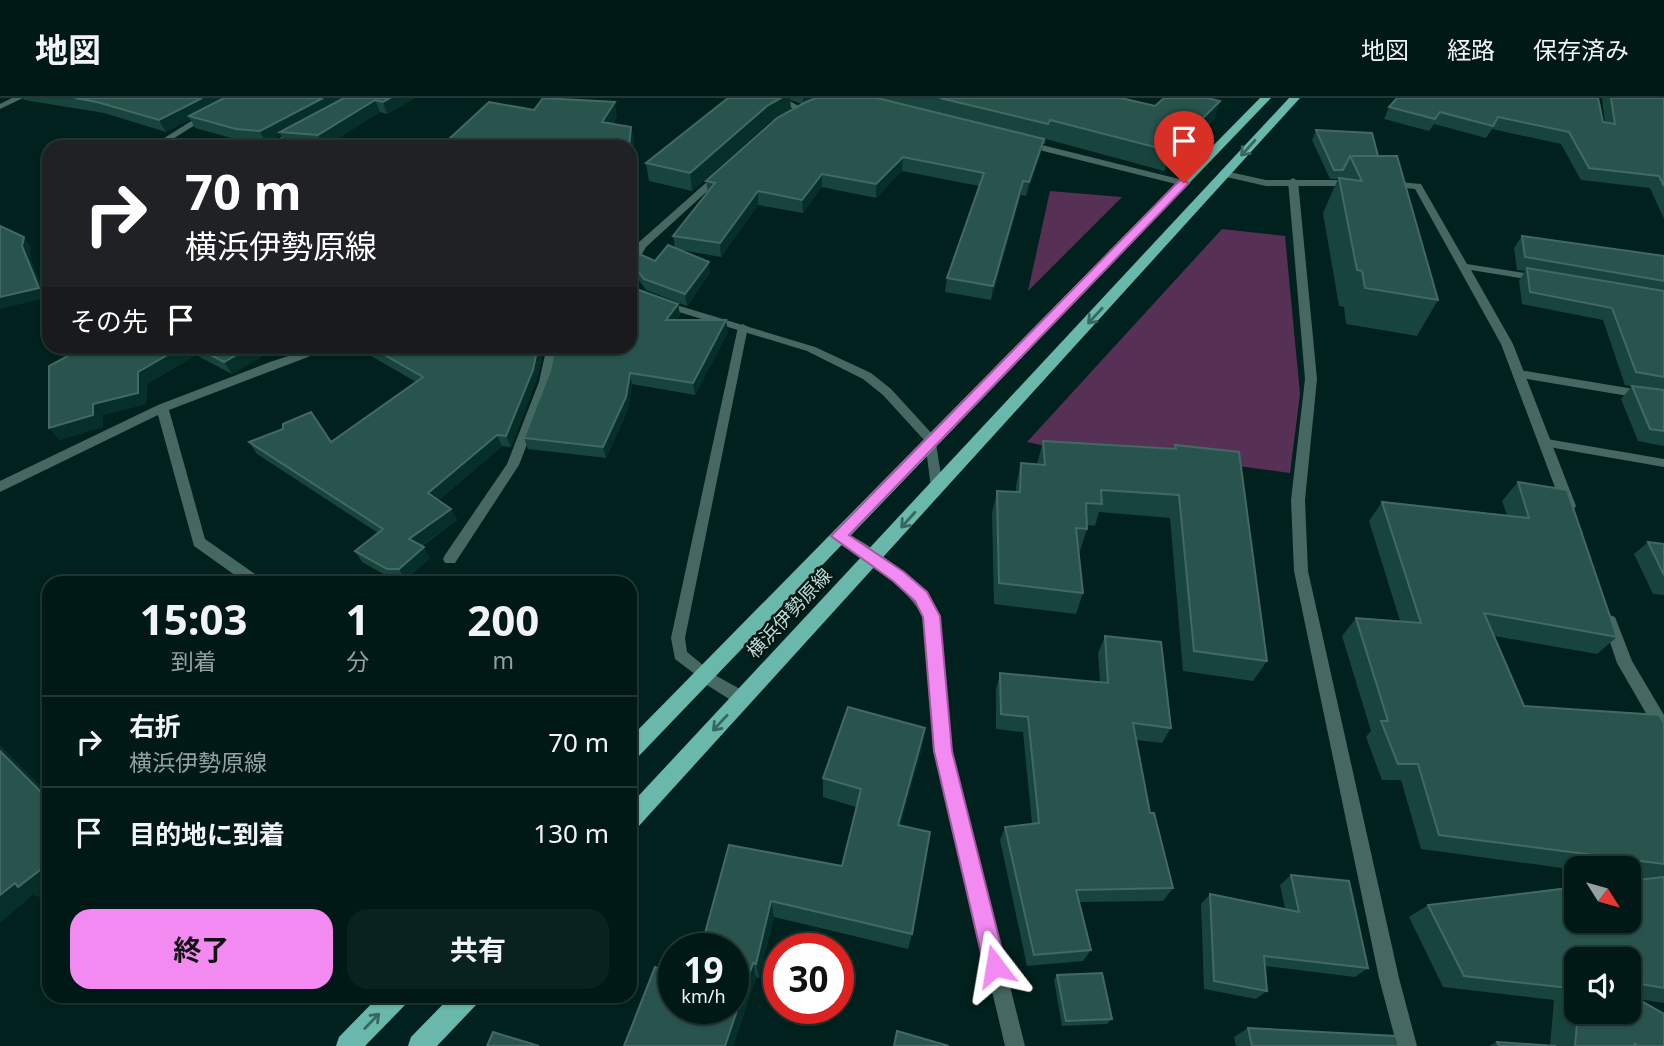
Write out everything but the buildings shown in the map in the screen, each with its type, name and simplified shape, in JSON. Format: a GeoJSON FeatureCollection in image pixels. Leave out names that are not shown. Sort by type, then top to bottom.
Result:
{"type":"FeatureCollection","features":[{"type":"Feature","properties":{"kind":"main road","name":"横浜伊勢原線"},"geometry":{"type":"LineString","coordinates":[[637,745],[1266,98]]}},
{"type":"Feature","properties":{"kind":"main road","name":"横浜伊勢原線"},"geometry":{"type":"LineString","coordinates":[[637,813],[1294,98]]}},
{"type":"Feature","properties":{"kind":"main road"},"geometry":{"type":"LineString","coordinates":[[348,1046],[389,1003]]}},
{"type":"Feature","properties":{"kind":"main road"},"geometry":{"type":"LineString","coordinates":[[420,1046],[460,1003]]}},
{"type":"Feature","properties":{"kind":"street"},"geometry":{"type":"LineString","coordinates":[[0,107],[19,98]]}},
{"type":"Feature","properties":{"kind":"street"},"geometry":{"type":"LineString","coordinates":[[778,98],[807,108],[792,116]]}},
{"type":"Feature","properties":{"kind":"street"},"geometry":{"type":"LineString","coordinates":[[166,140],[219,109]]}},
{"type":"Feature","properties":{"kind":"street"},"geometry":{"type":"LineString","coordinates":[[282,140],[303,129]]}},
{"type":"Feature","properties":{"kind":"street"},"geometry":{"type":"LineString","coordinates":[[1016,142],[1184,183]]}},
{"type":"Feature","properties":{"kind":"street"},"geometry":{"type":"LineString","coordinates":[[637,254],[642,245],[733,163]]}},
{"type":"Feature","properties":{"kind":"street"},"geometry":{"type":"LineString","coordinates":[[1225,174],[1266,183],[1293,181],[1362,184]]}},
{"type":"Feature","properties":{"kind":"street"},"geometry":{"type":"LineString","coordinates":[[1293,181],[1311,379],[1298,500],[1301,571],[1389,978],[1407,1046]]}},
{"type":"Feature","properties":{"kind":"street"},"geometry":{"type":"LineString","coordinates":[[1376,184],[1418,186],[1507,344],[1547,443],[1574,520]]}},
{"type":"Feature","properties":{"kind":"street"},"geometry":{"type":"LineString","coordinates":[[1463,266],[1544,279]]}},
{"type":"Feature","properties":{"kind":"street"},"geometry":{"type":"LineString","coordinates":[[647,298],[811,349],[867,376],[887,392],[931,440],[937,488]]}},
{"type":"Feature","properties":{"kind":"street"},"geometry":{"type":"LineString","coordinates":[[743,327],[678,638],[680,655],[743,699]]}},
{"type":"Feature","properties":{"kind":"street"},"geometry":{"type":"LineString","coordinates":[[0,487],[162,408],[308,354]]}},
{"type":"Feature","properties":{"kind":"street"},"geometry":{"type":"LineString","coordinates":[[450,559],[513,465],[545,382],[551,354]]}},
{"type":"Feature","properties":{"kind":"street"},"geometry":{"type":"LineString","coordinates":[[1519,374],[1664,398]]}},
{"type":"Feature","properties":{"kind":"street"},"geometry":{"type":"LineString","coordinates":[[162,408],[199,542],[247,576]]}},
{"type":"Feature","properties":{"kind":"street"},"geometry":{"type":"LineString","coordinates":[[1547,443],[1664,463]]}},
{"type":"Feature","properties":{"kind":"street"},"geometry":{"type":"LineString","coordinates":[[839,536],[873,557],[921,597],[932,616],[943,751],[1015,1046]]}},
{"type":"Feature","properties":{"kind":"street"},"geometry":{"type":"LineString","coordinates":[[1607,611],[1625,663],[1664,729]]}},
{"type":"Feature","properties":{"kind":"shaded area"},"geometry":{"type":"Polygon","coordinates":[[[1050,191],[1122,197],[1028,291],[1050,191]]]}},
{"type":"Feature","properties":{"kind":"shaded area"},"geometry":{"type":"Polygon","coordinates":[[[1222,229],[1285,236],[1300,394],[1290,473],[1162,456],[1153,469],[1027,442],[1222,229]]]}},
{"type":"Feature","properties":{"kind":"route"},"geometry":{"type":"LineString","coordinates":[[995,966],[943,751],[932,616],[921,597],[899,576],[839,536],[1184,183]]}}]}
